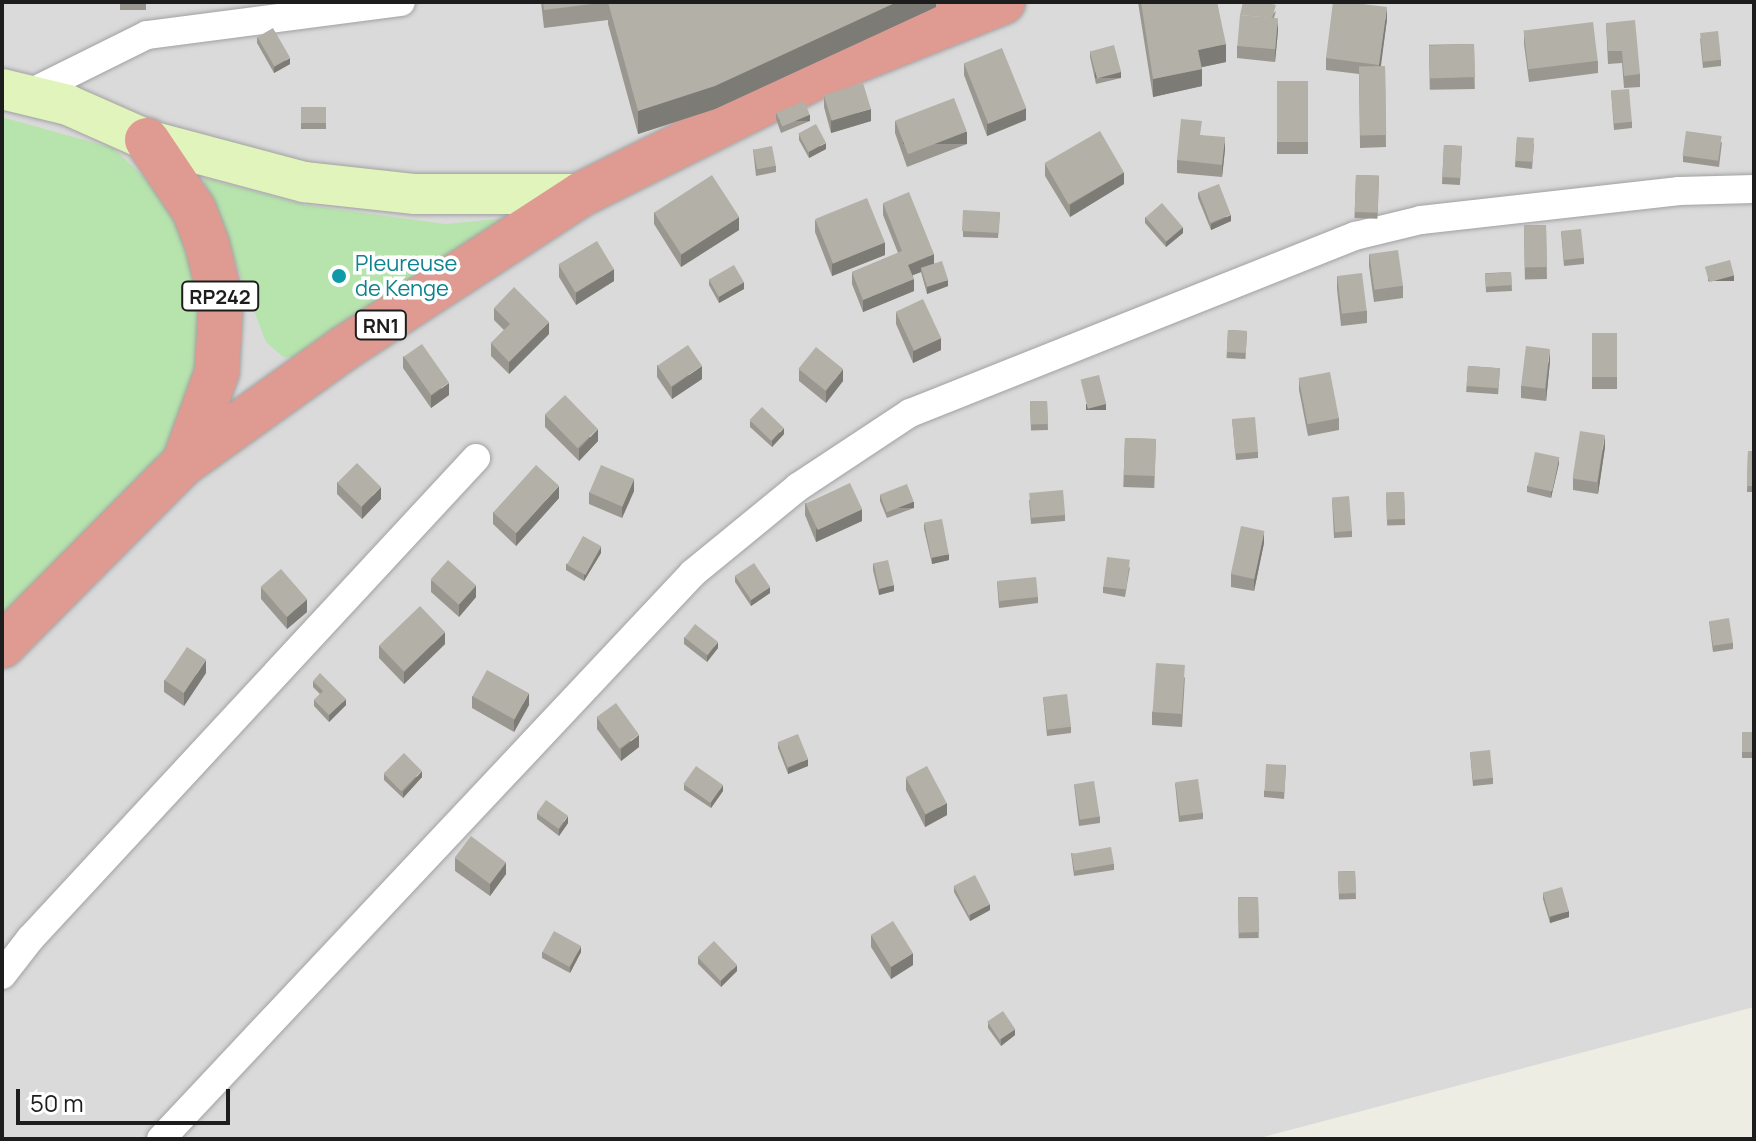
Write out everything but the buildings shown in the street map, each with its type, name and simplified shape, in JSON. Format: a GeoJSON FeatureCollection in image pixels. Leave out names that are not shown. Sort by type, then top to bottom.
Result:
{"type":"FeatureCollection","features":[{"type":"Feature","properties":{"kind":"highway","name":"RN1"},"geometry":{"type":"LineString","coordinates":[[2,646],[184,463],[343,349],[582,194],[823,74],[1003,2]]}},
{"type":"Feature","properties":{"kind":"highway","name":"RP242"},"geometry":{"type":"LineString","coordinates":[[147,140],[194,210],[207,244],[221,300],[217,372],[184,463]]}},
{"type":"Feature","properties":{"kind":"main road"},"geometry":{"type":"LineString","coordinates":[[14,92],[68,105],[147,140],[304,182],[415,194],[582,194]]}},
{"type":"Feature","properties":{"kind":"street"},"geometry":{"type":"LineString","coordinates":[[14,92],[147,35],[401,2]]}},
{"type":"Feature","properties":{"kind":"street"},"geometry":{"type":"LineString","coordinates":[[161,1139],[693,573],[798,487],[910,413],[1355,236],[1421,220],[1679,191],[1754,189]]}},
{"type":"Feature","properties":{"kind":"street"},"geometry":{"type":"LineString","coordinates":[[2,975],[41,927],[476,458]]}},
{"type":"Feature","properties":{"kind":"shaded area"},"geometry":{"type":"Polygon","coordinates":[[[2,2],[1754,2],[1754,1007],[1256,1139],[2,1139],[2,2]]]}},
{"type":"Feature","properties":{"kind":"green space"},"geometry":{"type":"Polygon","coordinates":[[[2,117],[113,148],[145,178],[189,235],[204,267],[198,392],[160,462],[2,621],[2,117]]]}},
{"type":"Feature","properties":{"kind":"green space"},"geometry":{"type":"Polygon","coordinates":[[[203,178],[305,205],[445,224],[507,218],[301,358],[283,357],[266,342],[203,178]]]}},
{"type":"Feature","properties":{"kind":"place","name":"Pleureuse de Kenge"},"geometry":{"type":"Point","coordinates":[339,276]}}]}
